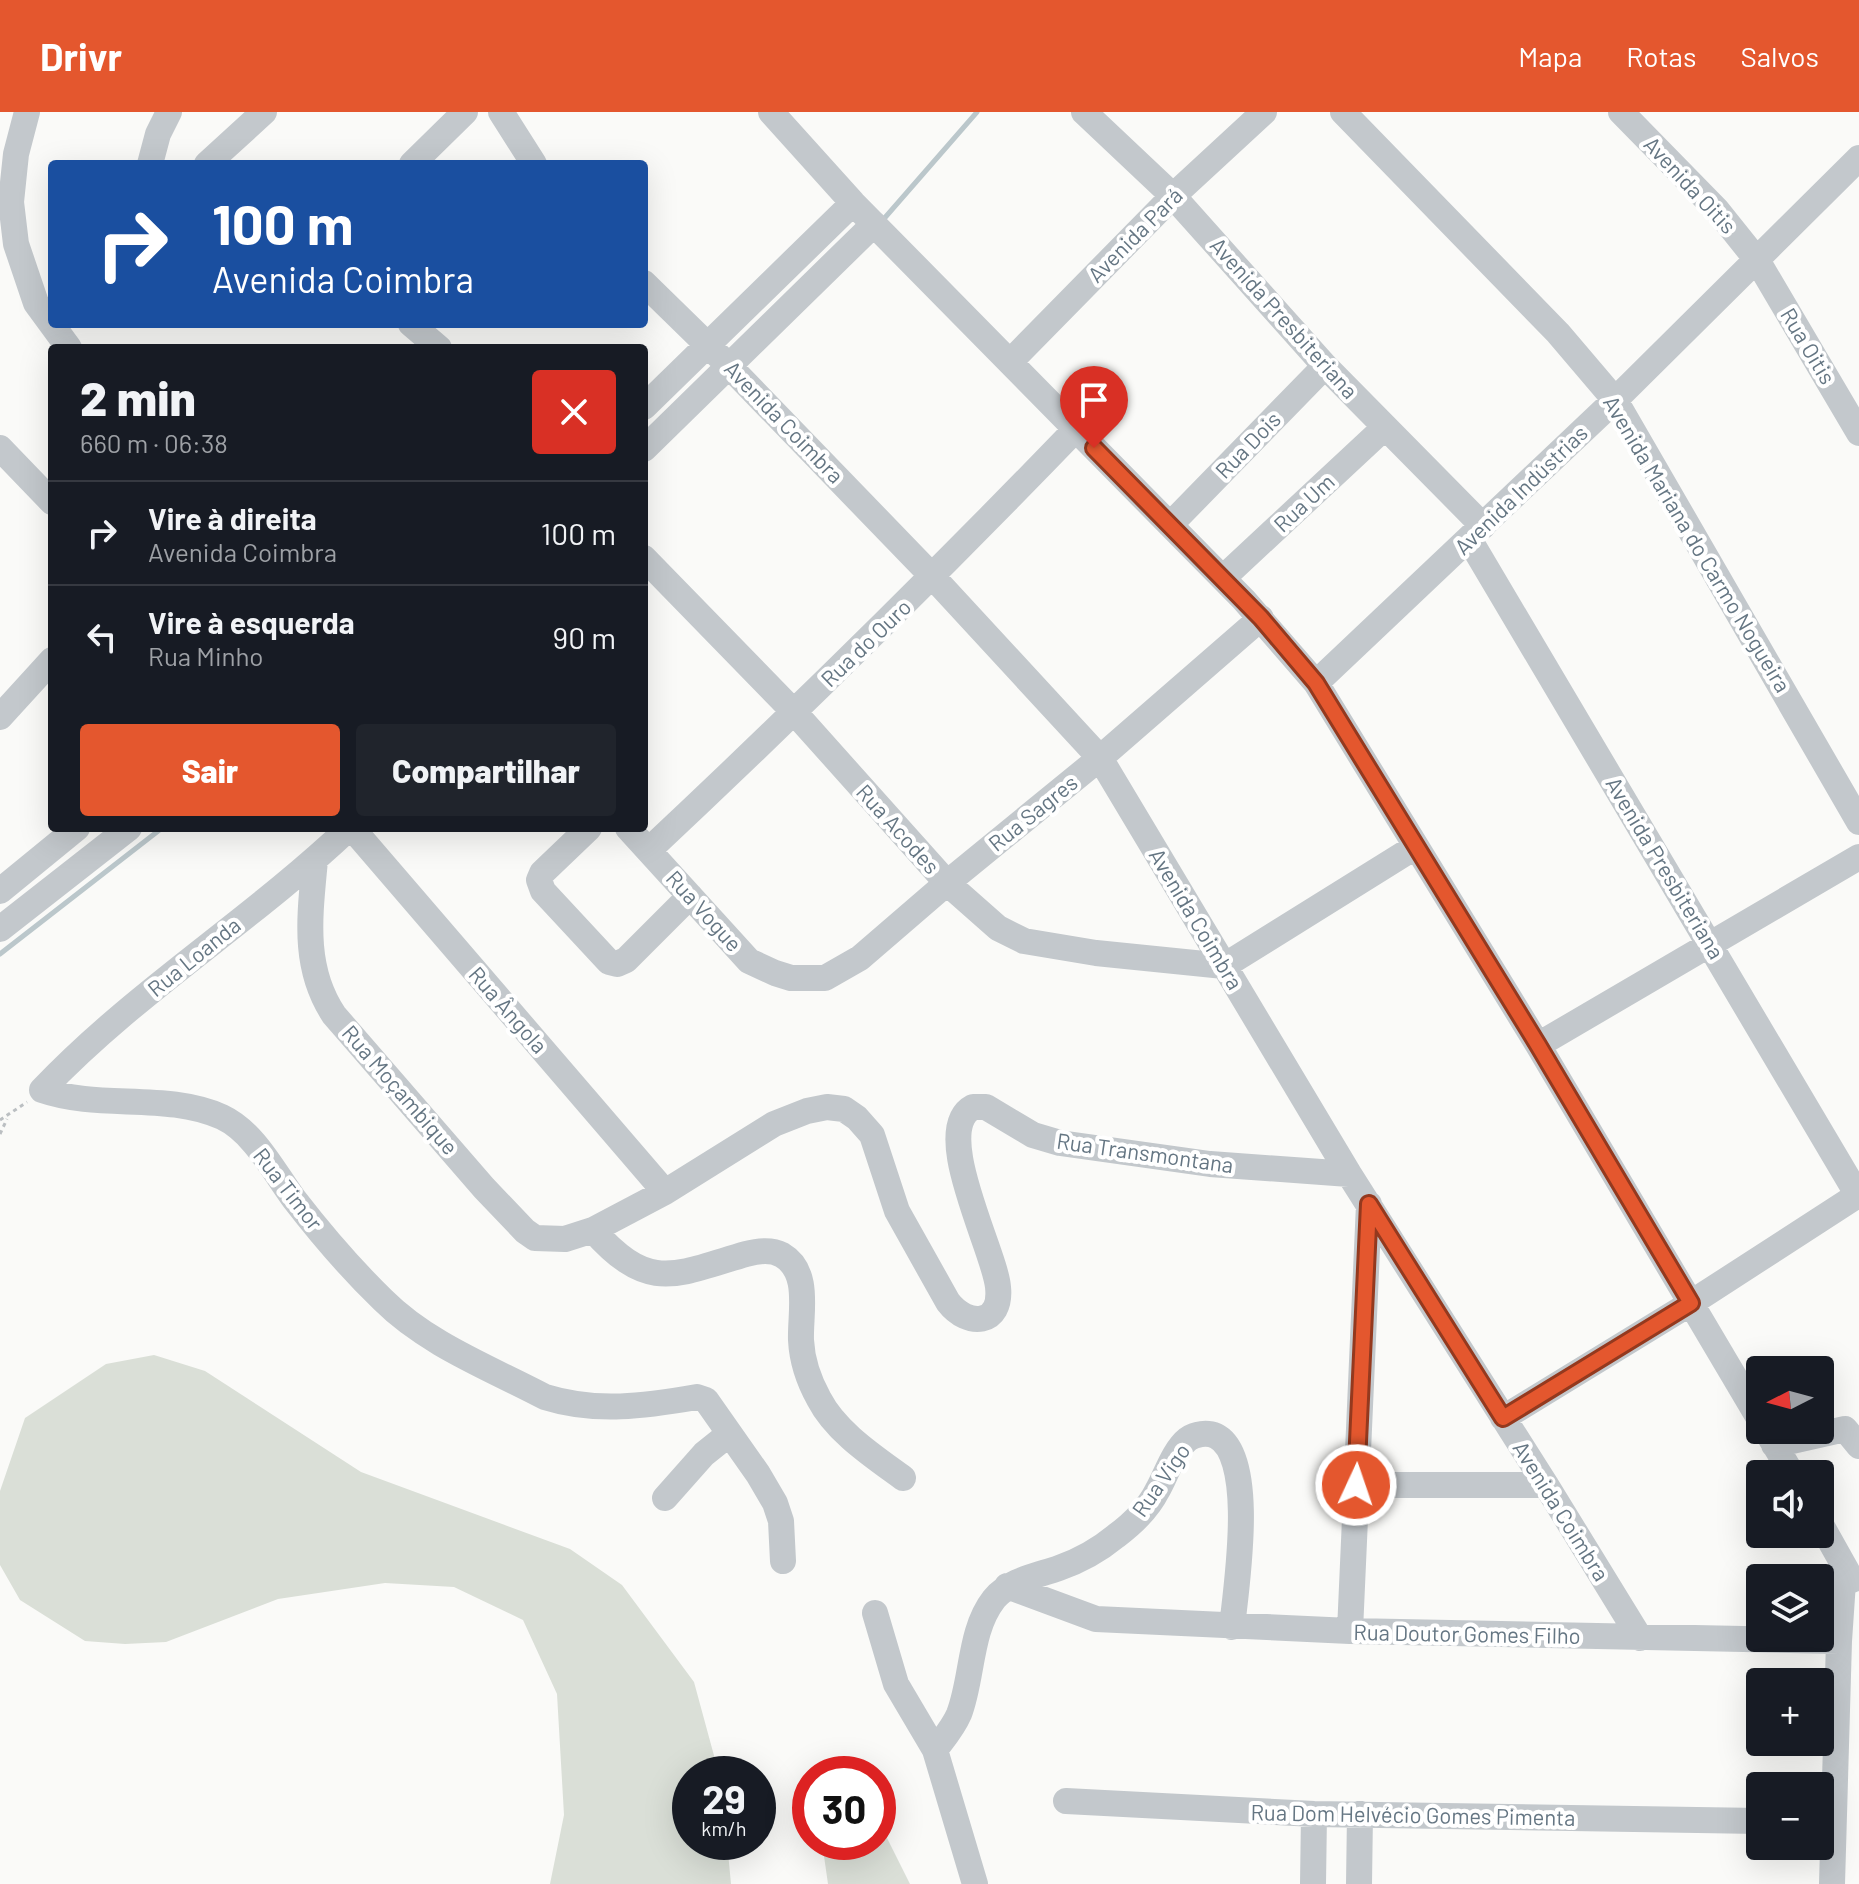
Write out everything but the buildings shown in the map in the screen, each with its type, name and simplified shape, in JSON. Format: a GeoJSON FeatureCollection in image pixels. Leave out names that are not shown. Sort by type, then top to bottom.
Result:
{"type":"FeatureCollection","features":[{"type":"Feature","properties":{"kind":"street"},"geometry":{"type":"LineString","coordinates":[[27,112],[16,154],[12,190],[16,244],[36,303],[48,319]]}},
{"type":"Feature","properties":{"kind":"street"},"geometry":{"type":"LineString","coordinates":[[151,160],[158,134],[169,112]]}},
{"type":"Feature","properties":{"kind":"street"},"geometry":{"type":"LineString","coordinates":[[211,160],[264,112]]}},
{"type":"Feature","properties":{"kind":"street"},"geometry":{"type":"LineString","coordinates":[[416,160],[465,112]]}},
{"type":"Feature","properties":{"kind":"street"},"geometry":{"type":"LineString","coordinates":[[501,112],[531,160]]}},
{"type":"Feature","properties":{"kind":"street"},"geometry":{"type":"LineString","coordinates":[[771,112],[853,203],[1223,578],[1316,683],[1538,1045],[1746,1396]]}},
{"type":"Feature","properties":{"kind":"street","name":"Avenida Presbiteriana"},"geometry":{"type":"LineString","coordinates":[[1084,112],[1173,196],[1476,533],[1711,946],[1858,1196]]}},
{"type":"Feature","properties":{"kind":"street","name":"Avenida Pará"},"geometry":{"type":"LineString","coordinates":[[1010,362],[1173,196],[1264,112]]}},
{"type":"Feature","properties":{"kind":"street","name":"Avenida Mariana do Carmo Nogueira"},"geometry":{"type":"LineString","coordinates":[[1343,112],[1558,333],[1615,400],[1859,822]]}},
{"type":"Feature","properties":{"kind":"street","name":"Avenida Oitis"},"geometry":{"type":"LineString","coordinates":[[1621,112],[1717,210],[1757,260]]}},
{"type":"Feature","properties":{"kind":"street","name":"Avenida Indústrias"},"geometry":{"type":"LineString","coordinates":[[1316,683],[1615,400],[1859,158]]}},
{"type":"Feature","properties":{"kind":"street"},"geometry":{"type":"LineString","coordinates":[[648,403],[853,203]]}},
{"type":"Feature","properties":{"kind":"street"},"geometry":{"type":"LineString","coordinates":[[648,445],[874,224]]}},
{"type":"Feature","properties":{"kind":"street","name":"Rua Oitis"},"geometry":{"type":"LineString","coordinates":[[1757,260],[1859,433]]}},
{"type":"Feature","properties":{"kind":"street","name":"Avenida Coimbra"},"geometry":{"type":"LineString","coordinates":[[648,287],[708,344],[933,577],[1100,758],[1349,1174],[1640,1638]]}},
{"type":"Feature","properties":{"kind":"street"},"geometry":{"type":"LineString","coordinates":[[418,328],[437,340]]}},
{"type":"Feature","properties":{"kind":"street","name":"Rua Dois"},"geometry":{"type":"LineString","coordinates":[[1170,525],[1325,366]]}},
{"type":"Feature","properties":{"kind":"street","name":"Rua Um"},"geometry":{"type":"LineString","coordinates":[[1223,578],[1384,428]]}},
{"type":"Feature","properties":{"kind":"street","name":"Rua do Ouro"},"geometry":{"type":"LineString","coordinates":[[649,850],[795,713],[933,577],[1076,429]]}},
{"type":"Feature","properties":{"kind":"street"},"geometry":{"type":"LineString","coordinates":[[0,448],[48,498]]}},
{"type":"Feature","properties":{"kind":"street","name":"Rua Acodes"},"geometry":{"type":"LineString","coordinates":[[648,562],[795,713],[947,883],[998,928],[1024,941],[1081,951],[1224,966]]}},
{"type":"Feature","properties":{"kind":"street","name":"Rua Sagres"},"geometry":{"type":"LineString","coordinates":[[791,978],[825,978],[860,958],[1100,758],[1261,618]]}},
{"type":"Feature","properties":{"kind":"street"},"geometry":{"type":"LineString","coordinates":[[0,717],[48,664]]}},
{"type":"Feature","properties":{"kind":"street"},"geometry":{"type":"LineString","coordinates":[[0,891],[72,832]]}},
{"type":"Feature","properties":{"kind":"street"},"geometry":{"type":"LineString","coordinates":[[0,929],[124,832]]}},
{"type":"Feature","properties":{"kind":"street","name":"Rua Loanda"},"geometry":{"type":"LineString","coordinates":[[42,1090],[108,1025],[315,860],[346,832]]}},
{"type":"Feature","properties":{"kind":"street","name":"Rua Ângola"},"geometry":{"type":"LineString","coordinates":[[353,832],[665,1192]]}},
{"type":"Feature","properties":{"kind":"street"},"geometry":{"type":"LineString","coordinates":[[585,832],[542,873],[540,884],[606,960],[617,964],[626,960],[690,896]]}},
{"type":"Feature","properties":{"kind":"street","name":"Rua Vogue"},"geometry":{"type":"LineString","coordinates":[[632,832],[749,961],[791,978]]}},
{"type":"Feature","properties":{"kind":"street"},"geometry":{"type":"LineString","coordinates":[[1224,966],[1415,847]]}},
{"type":"Feature","properties":{"kind":"street"},"geometry":{"type":"LineString","coordinates":[[1538,1045],[1859,857]]}},
{"type":"Feature","properties":{"kind":"street","name":"Rua Moçambique"},"geometry":{"type":"LineString","coordinates":[[315,860],[309,944],[321,996],[334,1015],[525,1231],[535,1238],[550,1240],[593,1230],[665,1192]]}},
{"type":"Feature","properties":{"kind":"street","name":"Rua Timor"},"geometry":{"type":"LineString","coordinates":[[42,1090],[68,1098],[193,1107],[225,1118],[247,1136],[353,1270],[385,1303],[421,1331],[545,1397],[586,1407],[631,1407],[701,1398],[712,1407],[729,1434]]}},
{"type":"Feature","properties":{"kind":"street","name":"Rua Transmontana"},"geometry":{"type":"LineString","coordinates":[[665,1192],[774,1124],[807,1111],[827,1107],[844,1109],[872,1135],[897,1211],[948,1302],[956,1313],[976,1320],[993,1312],[999,1298],[997,1277],[960,1165],[961,1125],[964,1116],[973,1107],[986,1107],[1033,1135],[1060,1143],[1210,1164],[1349,1174]]}},
{"type":"Feature","properties":{"kind":"street"},"geometry":{"type":"LineString","coordinates":[[1503,1418],[1858,1196]]}},
{"type":"Feature","properties":{"kind":"street"},"geometry":{"type":"LineString","coordinates":[[1350,1631],[1369,1204]]}},
{"type":"Feature","properties":{"kind":"street"},"geometry":{"type":"LineString","coordinates":[[593,1230],[632,1265],[661,1275],[697,1270],[754,1252],[780,1254],[791,1263],[799,1276],[805,1368],[819,1400],[837,1424],[903,1478]]}},
{"type":"Feature","properties":{"kind":"street"},"geometry":{"type":"LineString","coordinates":[[1834,1430],[1845,1429],[1859,1446]]}},
{"type":"Feature","properties":{"kind":"street"},"geometry":{"type":"LineString","coordinates":[[665,1498],[704,1454],[729,1434],[775,1503],[781,1521],[783,1561]]}},
{"type":"Feature","properties":{"kind":"street","name":"Rua Vigo"},"geometry":{"type":"LineString","coordinates":[[1007,1586],[1087,1556],[1115,1537],[1131,1524],[1155,1495],[1180,1447],[1197,1434],[1211,1434],[1228,1444],[1239,1471],[1240,1544],[1232,1627]]}},
{"type":"Feature","properties":{"kind":"street"},"geometry":{"type":"LineString","coordinates":[[1356,1485],[1546,1485]]}},
{"type":"Feature","properties":{"kind":"street"},"geometry":{"type":"LineString","coordinates":[[1834,1541],[1851,1563],[1859,1591]]}},
{"type":"Feature","properties":{"kind":"street"},"geometry":{"type":"LineString","coordinates":[[1830,1772],[1839,1641],[1851,1563]]}},
{"type":"Feature","properties":{"kind":"street"},"geometry":{"type":"LineString","coordinates":[[935,1750],[959,1713],[985,1616],[995,1597],[1007,1586]]}},
{"type":"Feature","properties":{"kind":"street","name":"Rua Doutor Gomes Filho"},"geometry":{"type":"LineString","coordinates":[[1007,1586],[1096,1619],[1350,1631],[1839,1641]]}},
{"type":"Feature","properties":{"kind":"street"},"geometry":{"type":"LineString","coordinates":[[875,1613],[896,1684],[935,1750],[975,1884]]}},
{"type":"Feature","properties":{"kind":"street","name":"Rua Dom Helvécio Gomes Pimenta"},"geometry":{"type":"LineString","coordinates":[[1066,1801],[1314,1814],[1746,1821]]}},
{"type":"Feature","properties":{"kind":"street"},"geometry":{"type":"LineString","coordinates":[[1313,1884],[1314,1814]]}},
{"type":"Feature","properties":{"kind":"street"},"geometry":{"type":"LineString","coordinates":[[1359,1884],[1360,1814]]}},
{"type":"Feature","properties":{"kind":"street"},"geometry":{"type":"LineString","coordinates":[[1830,1860],[1832,1884]]}},
{"type":"Feature","properties":{"kind":"path"},"geometry":{"type":"LineString","coordinates":[[0,1120],[42,1090]]}},
{"type":"Feature","properties":{"kind":"path"},"geometry":{"type":"LineString","coordinates":[[0,1134],[8,1117]]}},
{"type":"Feature","properties":{"kind":"shaded area"},"geometry":{"type":"Polygon","coordinates":[[[154,1355],[205,1371],[361,1472],[570,1549],[622,1585],[694,1682],[714,1756],[672,1756],[672,1860],[729,1860],[731,1884],[550,1884],[564,1815],[557,1694],[523,1620],[454,1587],[385,1583],[278,1599],[166,1642],[125,1644],[85,1641],[20,1600],[0,1565],[0,1491],[25,1418],[106,1364],[154,1355]]]}},
{"type":"Feature","properties":{"kind":"shaded area"},"geometry":{"type":"Polygon","coordinates":[[[896,1856],[910,1884],[828,1884],[825,1860],[896,1860],[896,1856]]]}},
{"type":"Feature","properties":{"kind":"waterway"},"geometry":{"type":"LineString","coordinates":[[882,221],[977,112]]}},
{"type":"Feature","properties":{"kind":"waterway"},"geometry":{"type":"LineString","coordinates":[[0,954],[157,832]]}},
{"type":"Feature","properties":{"kind":"route"},"geometry":{"type":"LineString","coordinates":[[1094,448],[1261,618],[1316,683],[1538,1045],[1691,1303],[1503,1418],[1369,1204],[1356,1485]]}}]}
